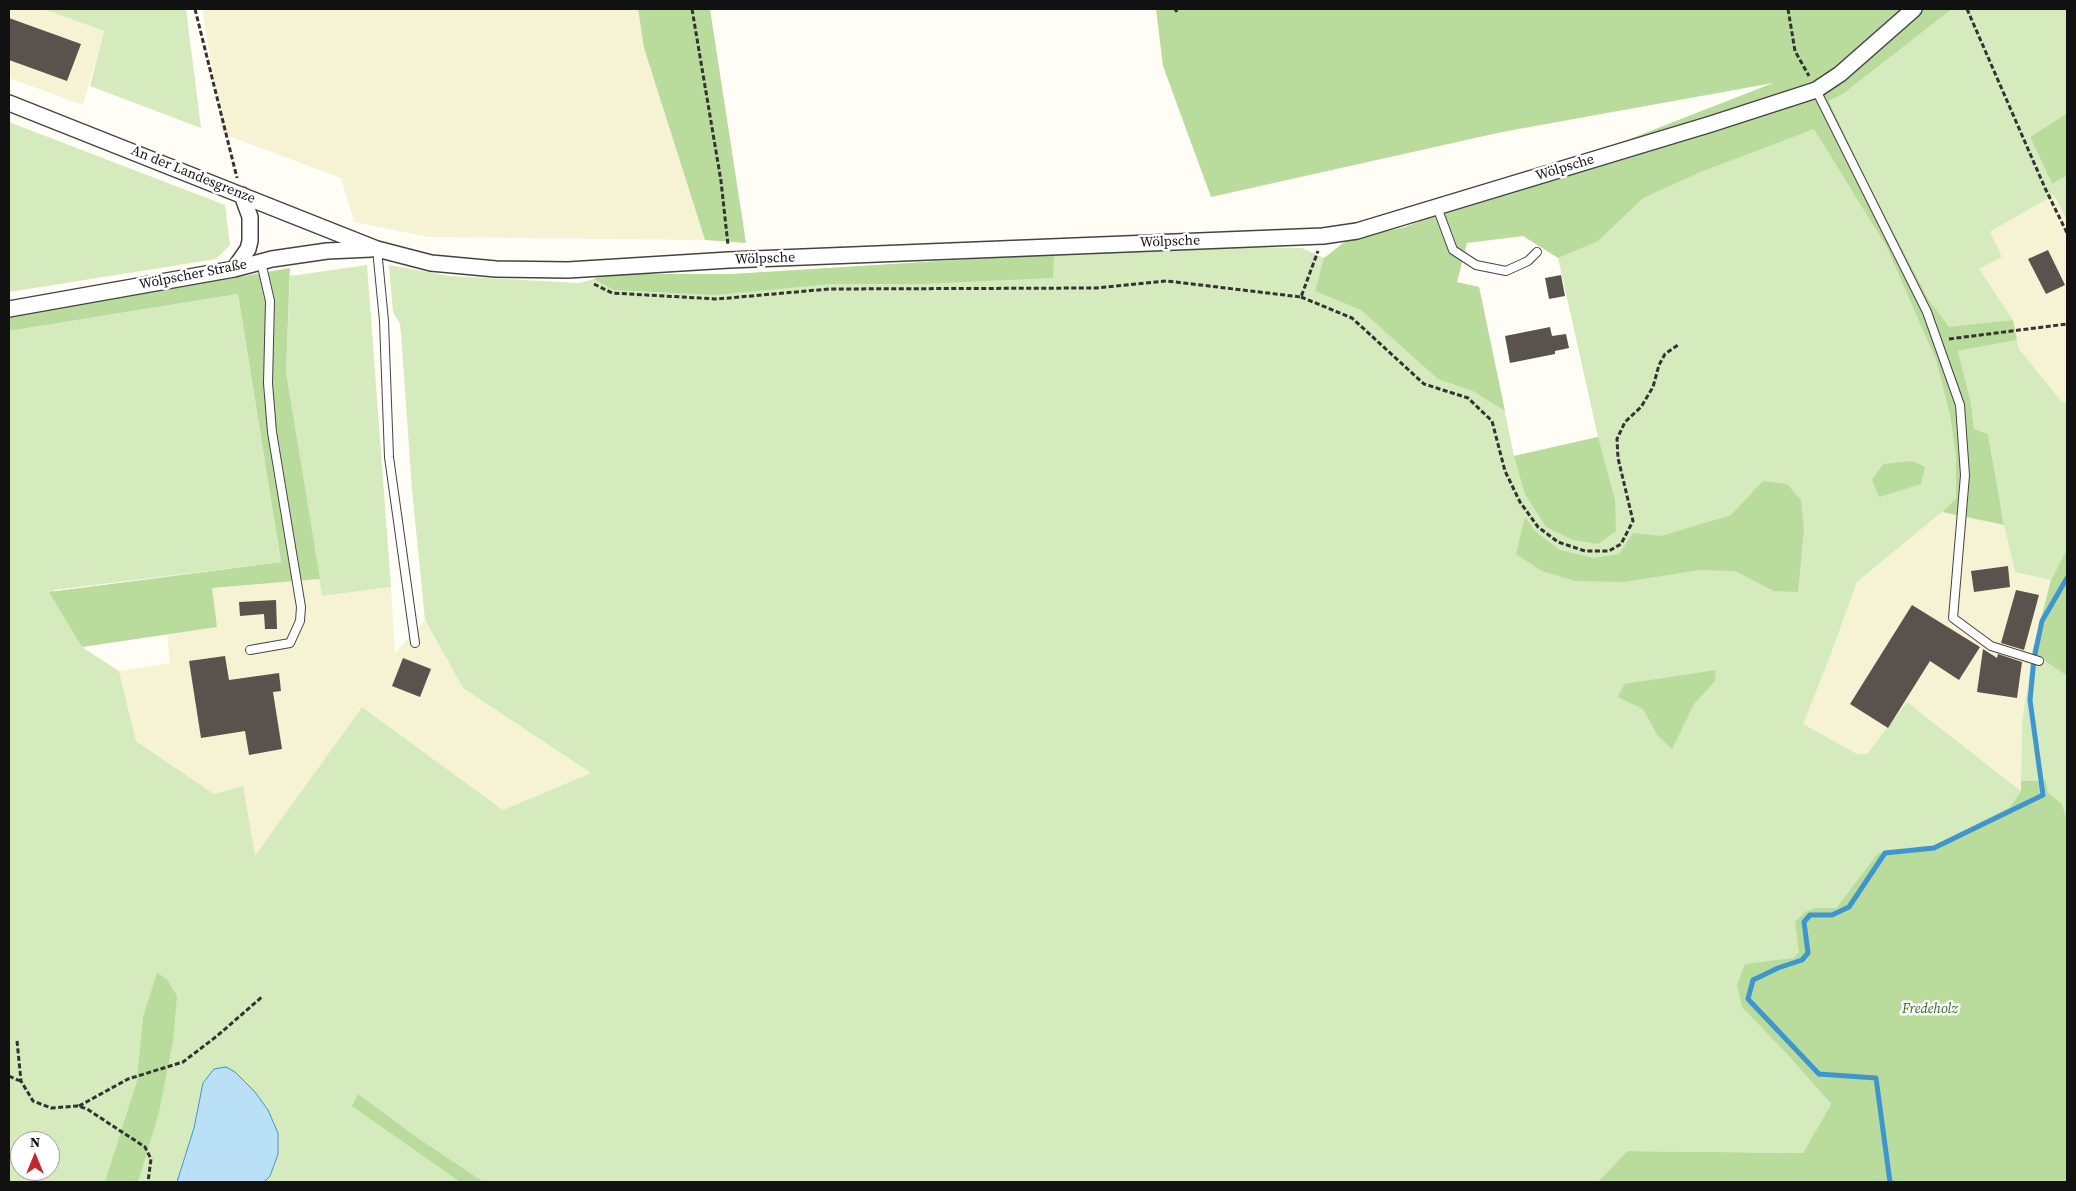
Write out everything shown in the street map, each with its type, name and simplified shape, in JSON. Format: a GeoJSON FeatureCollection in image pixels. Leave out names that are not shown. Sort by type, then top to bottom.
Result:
{"type":"FeatureCollection","features":[{"type":"Feature","properties":{"kind":"street","name":"Wölpsche"},"geometry":{"type":"LineString","coordinates":[[377,248],[431,263],[496,269],[568,270],[729,260],[1323,236],[1357,231],[1711,124],[1816,90],[1840,74],[1914,9]]}},
{"type":"Feature","properties":{"kind":"street","name":"An der Landesgrenze"},"geometry":{"type":"LineString","coordinates":[[9,103],[377,248]]}},
{"type":"Feature","properties":{"kind":"street"},"geometry":{"type":"LineString","coordinates":[[234,269],[248,249],[250,241],[250,217],[242,195]]}},
{"type":"Feature","properties":{"kind":"street","name":"Wölpscher Straße"},"geometry":{"type":"LineString","coordinates":[[9,309],[327,251],[377,248]]}},
{"type":"Feature","properties":{"kind":"lane"},"geometry":{"type":"LineString","coordinates":[[1816,90],[1927,312],[1960,405],[1965,475],[1953,618],[1991,646],[2038,661]]}},
{"type":"Feature","properties":{"kind":"lane"},"geometry":{"type":"LineString","coordinates":[[1437,207],[1453,250],[1476,265],[1506,270],[1528,261],[1538,252]]}},
{"type":"Feature","properties":{"kind":"lane"},"geometry":{"type":"LineString","coordinates":[[377,248],[384,321],[389,457],[415,643]]}},
{"type":"Feature","properties":{"kind":"lane"},"geometry":{"type":"LineString","coordinates":[[250,650],[290,643],[300,621],[302,607],[272,432],[268,383],[270,301],[261,262]]}},
{"type":"Feature","properties":{"kind":"path"},"geometry":{"type":"LineString","coordinates":[[195,9],[242,195]]}},
{"type":"Feature","properties":{"kind":"path"},"geometry":{"type":"LineString","coordinates":[[692,9],[721,181],[729,260]]}},
{"type":"Feature","properties":{"kind":"path"},"geometry":{"type":"LineString","coordinates":[[1788,9],[1795,51],[1816,90]]}},
{"type":"Feature","properties":{"kind":"path"},"geometry":{"type":"LineString","coordinates":[[1967,9],[2045,188],[2067,233]]}},
{"type":"Feature","properties":{"kind":"path"},"geometry":{"type":"LineString","coordinates":[[1301,298],[1323,236]]}},
{"type":"Feature","properties":{"kind":"path"},"geometry":{"type":"LineString","coordinates":[[590,282],[612,293],[717,299],[829,289],[1097,288],[1167,281],[1301,298],[1352,318],[1424,384],[1468,398],[1492,421],[1506,471],[1520,502],[1538,527],[1558,542],[1585,550],[1609,551],[1621,544],[1633,521],[1618,458],[1617,438],[1625,422],[1641,407],[1654,387],[1659,365],[1665,354],[1678,345]]}},
{"type":"Feature","properties":{"kind":"path"},"geometry":{"type":"LineString","coordinates":[[1937,340],[2067,324]]}},
{"type":"Feature","properties":{"kind":"path"},"geometry":{"type":"LineString","coordinates":[[78,1106],[128,1079],[183,1062],[217,1036],[263,996]]}},
{"type":"Feature","properties":{"kind":"path"},"geometry":{"type":"LineString","coordinates":[[17,1040],[21,1081],[26,1094],[40,1105],[51,1108],[78,1106],[87,1108],[144,1146],[151,1159],[148,1182]]}},
{"type":"Feature","properties":{"kind":"path"},"geometry":{"type":"LineString","coordinates":[[9,1076],[21,1081]]}},
{"type":"Feature","properties":{"kind":"shaded area"},"geometry":{"type":"Polygon","coordinates":[[[9,9],[43,9],[104,31],[83,105],[9,78],[9,9]]]}},
{"type":"Feature","properties":{"kind":"shaded area"},"geometry":{"type":"Polygon","coordinates":[[[202,9],[638,9],[644,48],[705,240],[429,237],[354,222],[341,178],[223,134],[202,9]]]}},
{"type":"Feature","properties":{"kind":"shaded area"},"geometry":{"type":"Polygon","coordinates":[[[2054,195],[2067,221],[2067,401],[2062,402],[2019,349],[2013,320],[1978,269],[2002,257],[1989,233],[2054,195]]]}},
{"type":"Feature","properties":{"kind":"shaded area"},"geometry":{"type":"Polygon","coordinates":[[[1942,512],[2004,525],[2015,572],[2051,580],[2035,640],[2028,676],[2022,723],[2021,791],[1907,702],[1867,754],[1857,754],[1802,724],[1831,654],[1857,582],[1942,512]]]}},
{"type":"Feature","properties":{"kind":"shaded area"},"geometry":{"type":"Polygon","coordinates":[[[320,579],[323,596],[391,587],[395,653],[425,620],[463,688],[591,773],[503,810],[362,707],[255,857],[214,794],[136,741],[119,671],[170,663],[167,634],[216,627],[212,588],[320,579]]]}},
{"type":"Feature","properties":{"kind":"green space"},"geometry":{"type":"Polygon","coordinates":[[[43,9],[186,9],[201,128],[90,86],[104,31],[43,9]]]}},
{"type":"Feature","properties":{"kind":"green space"},"geometry":{"type":"Polygon","coordinates":[[[638,9],[710,9],[746,243],[705,240],[644,48],[638,9]]]}},
{"type":"Feature","properties":{"kind":"green space"},"geometry":{"type":"Polygon","coordinates":[[[1156,9],[1952,9],[1843,94],[1829,101],[1869,185],[1929,300],[1949,327],[2013,320],[2017,340],[1958,351],[1971,403],[1974,429],[1988,434],[2004,525],[1942,512],[1956,498],[1956,457],[1950,416],[1936,360],[1886,246],[1814,129],[1703,171],[1643,198],[1598,241],[1558,258],[1523,236],[1467,243],[1457,282],[1479,287],[1505,411],[1473,391],[1438,379],[1361,310],[1315,291],[1324,258],[1347,240],[1405,227],[1773,83],[1502,132],[1211,197],[1163,66],[1156,9]]]}},
{"type":"Feature","properties":{"kind":"green space"},"geometry":{"type":"Polygon","coordinates":[[[1952,9],[2067,9],[2067,113],[2030,137],[2052,184],[2067,176],[2067,221],[2054,195],[1990,232],[2002,257],[1979,269],[2013,320],[1949,328],[1929,300],[1869,185],[1829,101],[1843,94],[1952,9]]]}},
{"type":"Feature","properties":{"kind":"green space"},"geometry":{"type":"Polygon","coordinates":[[[2067,113],[2067,176],[2052,184],[2030,137],[2067,113]]]}},
{"type":"Feature","properties":{"kind":"green space"},"geometry":{"type":"Polygon","coordinates":[[[9,122],[225,205],[230,245],[216,259],[9,292],[9,122]]]}},
{"type":"Feature","properties":{"kind":"green space"},"geometry":{"type":"Polygon","coordinates":[[[1814,128],[1886,246],[1936,360],[1950,416],[1956,457],[1956,498],[1942,512],[1857,582],[1803,724],[1857,754],[1867,754],[1907,702],[2021,791],[2010,807],[1934,845],[1878,853],[1836,908],[1815,908],[1799,952],[1793,958],[1791,1057],[1831,1104],[1803,1153],[1627,1151],[1598,1182],[484,1182],[412,1134],[408,1145],[460,1182],[9,1182],[9,331],[238,294],[281,562],[54,590],[82,647],[119,671],[136,741],[214,794],[243,786],[255,856],[362,707],[503,810],[591,773],[463,688],[425,620],[412,490],[400,324],[393,312],[389,265],[450,276],[579,283],[594,279],[602,274],[733,274],[1054,254],[1243,247],[1302,248],[1324,258],[1479,287],[1514,456],[1598,437],[1558,258],[1578,230],[1580,194],[1814,128]]]}},
{"type":"Feature","properties":{"kind":"green space"},"geometry":{"type":"Polygon","coordinates":[[[1054,254],[1053,278],[921,284],[832,284],[714,295],[614,290],[594,279],[602,274],[733,274],[1054,254]]]}},
{"type":"Feature","properties":{"kind":"green space"},"geometry":{"type":"Polygon","coordinates":[[[367,265],[391,587],[322,596],[286,372],[290,276],[367,265]]]}},
{"type":"Feature","properties":{"kind":"green space"},"geometry":{"type":"Polygon","coordinates":[[[290,268],[286,372],[320,579],[212,588],[217,627],[82,647],[49,592],[281,562],[238,294],[9,331],[9,317],[290,268]]]}},
{"type":"Feature","properties":{"kind":"green space"},"geometry":{"type":"Polygon","coordinates":[[[2017,340],[2019,349],[2062,402],[2067,401],[2067,549],[2051,580],[2015,572],[2004,525],[1988,434],[1974,429],[1971,403],[1958,351],[2017,340]]]}},
{"type":"Feature","properties":{"kind":"green space"},"geometry":{"type":"Polygon","coordinates":[[[1598,437],[1615,500],[1616,531],[1598,544],[1573,540],[1546,527],[1525,494],[1514,456],[1598,437]]]}},
{"type":"Feature","properties":{"kind":"green space"},"geometry":{"type":"Polygon","coordinates":[[[1913,461],[1925,467],[1921,484],[1879,497],[1872,480],[1883,464],[1913,461]]]}},
{"type":"Feature","properties":{"kind":"green space"},"geometry":{"type":"Polygon","coordinates":[[[1763,481],[1787,484],[1801,500],[1804,529],[1798,592],[1774,591],[1735,571],[1699,570],[1624,582],[1575,581],[1542,571],[1516,554],[1525,517],[1535,531],[1560,550],[1594,558],[1619,554],[1633,533],[1661,536],[1731,515],[1763,481]]]}},
{"type":"Feature","properties":{"kind":"green space"},"geometry":{"type":"Polygon","coordinates":[[[2067,549],[2067,676],[2032,652],[2051,580],[2067,549]]]}},
{"type":"Feature","properties":{"kind":"green space"},"geometry":{"type":"Polygon","coordinates":[[[2032,652],[2067,676],[2067,819],[2062,804],[2048,792],[2046,781],[2021,781],[2022,723],[2032,652]]]}},
{"type":"Feature","properties":{"kind":"green space"},"geometry":{"type":"Polygon","coordinates":[[[1716,670],[1715,681],[1694,704],[1672,749],[1658,736],[1643,709],[1618,697],[1624,684],[1716,670]]]}},
{"type":"Feature","properties":{"kind":"green space","name":"Fredeholz"},"geometry":{"type":"Polygon","coordinates":[[[2021,781],[2046,781],[2048,792],[2062,804],[2067,819],[2067,1182],[1598,1182],[1627,1151],[1803,1153],[1831,1104],[1790,1057],[1742,1007],[1737,985],[1745,964],[1793,958],[1799,952],[1795,922],[1805,912],[1815,908],[1836,908],[1878,853],[1934,845],[2010,807],[2021,791],[2021,781]]]}},
{"type":"Feature","properties":{"kind":"green space"},"geometry":{"type":"Polygon","coordinates":[[[157,973],[167,979],[177,996],[173,1041],[159,1112],[138,1182],[105,1182],[137,1081],[143,1017],[157,973]]]}},
{"type":"Feature","properties":{"kind":"green space"},"geometry":{"type":"Polygon","coordinates":[[[358,1094],[412,1134],[484,1182],[460,1182],[352,1106],[358,1094]]]}},
{"type":"Feature","properties":{"kind":"water"},"geometry":{"type":"Polygon","coordinates":[[[226,1067],[235,1072],[255,1092],[268,1110],[278,1133],[278,1154],[270,1176],[264,1182],[177,1182],[194,1128],[203,1083],[214,1069],[226,1067]]]}},
{"type":"Feature","properties":{"kind":"building"},"geometry":{"type":"Polygon","coordinates":[[[9,18],[81,44],[67,81],[9,60],[9,18]]]}},
{"type":"Feature","properties":{"kind":"building"},"geometry":{"type":"Polygon","coordinates":[[[2048,250],[2065,285],[2046,294],[2028,259],[2048,250]]]}},
{"type":"Feature","properties":{"kind":"building"},"geometry":{"type":"Polygon","coordinates":[[[1561,275],[1565,296],[1549,299],[1545,278],[1561,275]]]}},
{"type":"Feature","properties":{"kind":"building"},"geometry":{"type":"Polygon","coordinates":[[[1550,327],[1552,336],[1566,334],[1569,348],[1555,351],[1555,354],[1510,363],[1505,336],[1550,327]]]}},
{"type":"Feature","properties":{"kind":"building"},"geometry":{"type":"Polygon","coordinates":[[[2008,566],[2010,587],[1974,592],[1971,571],[2008,566]]]}},
{"type":"Feature","properties":{"kind":"building"},"geometry":{"type":"Polygon","coordinates":[[[2016,590],[2039,595],[2024,650],[2001,643],[2016,590]]]}},
{"type":"Feature","properties":{"kind":"building"},"geometry":{"type":"Polygon","coordinates":[[[276,600],[277,629],[265,629],[264,614],[240,616],[239,602],[276,600]]]}},
{"type":"Feature","properties":{"kind":"building"},"geometry":{"type":"Polygon","coordinates":[[[1912,605],[1980,647],[1959,680],[1930,661],[1888,728],[1850,704],[1912,605]]]}},
{"type":"Feature","properties":{"kind":"building"},"geometry":{"type":"Polygon","coordinates":[[[1983,649],[1997,658],[1998,654],[2022,662],[2017,698],[1977,692],[1983,649]]]}},
{"type":"Feature","properties":{"kind":"building"},"geometry":{"type":"Polygon","coordinates":[[[225,656],[229,680],[279,673],[281,691],[273,692],[282,749],[249,755],[245,731],[201,738],[189,661],[225,656]]]}},
{"type":"Feature","properties":{"kind":"building"},"geometry":{"type":"Polygon","coordinates":[[[403,658],[431,669],[420,697],[392,686],[403,658]]]}},
{"type":"Feature","properties":{"kind":"waterway"},"geometry":{"type":"LineString","coordinates":[[1890,1182],[1876,1078],[1819,1074],[1748,999],[1753,980],[1778,968],[1802,960],[1808,953],[1804,922],[1810,915],[1832,915],[1849,907],[1885,853],[1934,848],[2043,795],[2030,700],[2034,659],[2042,621],[2067,578]]}}]}
